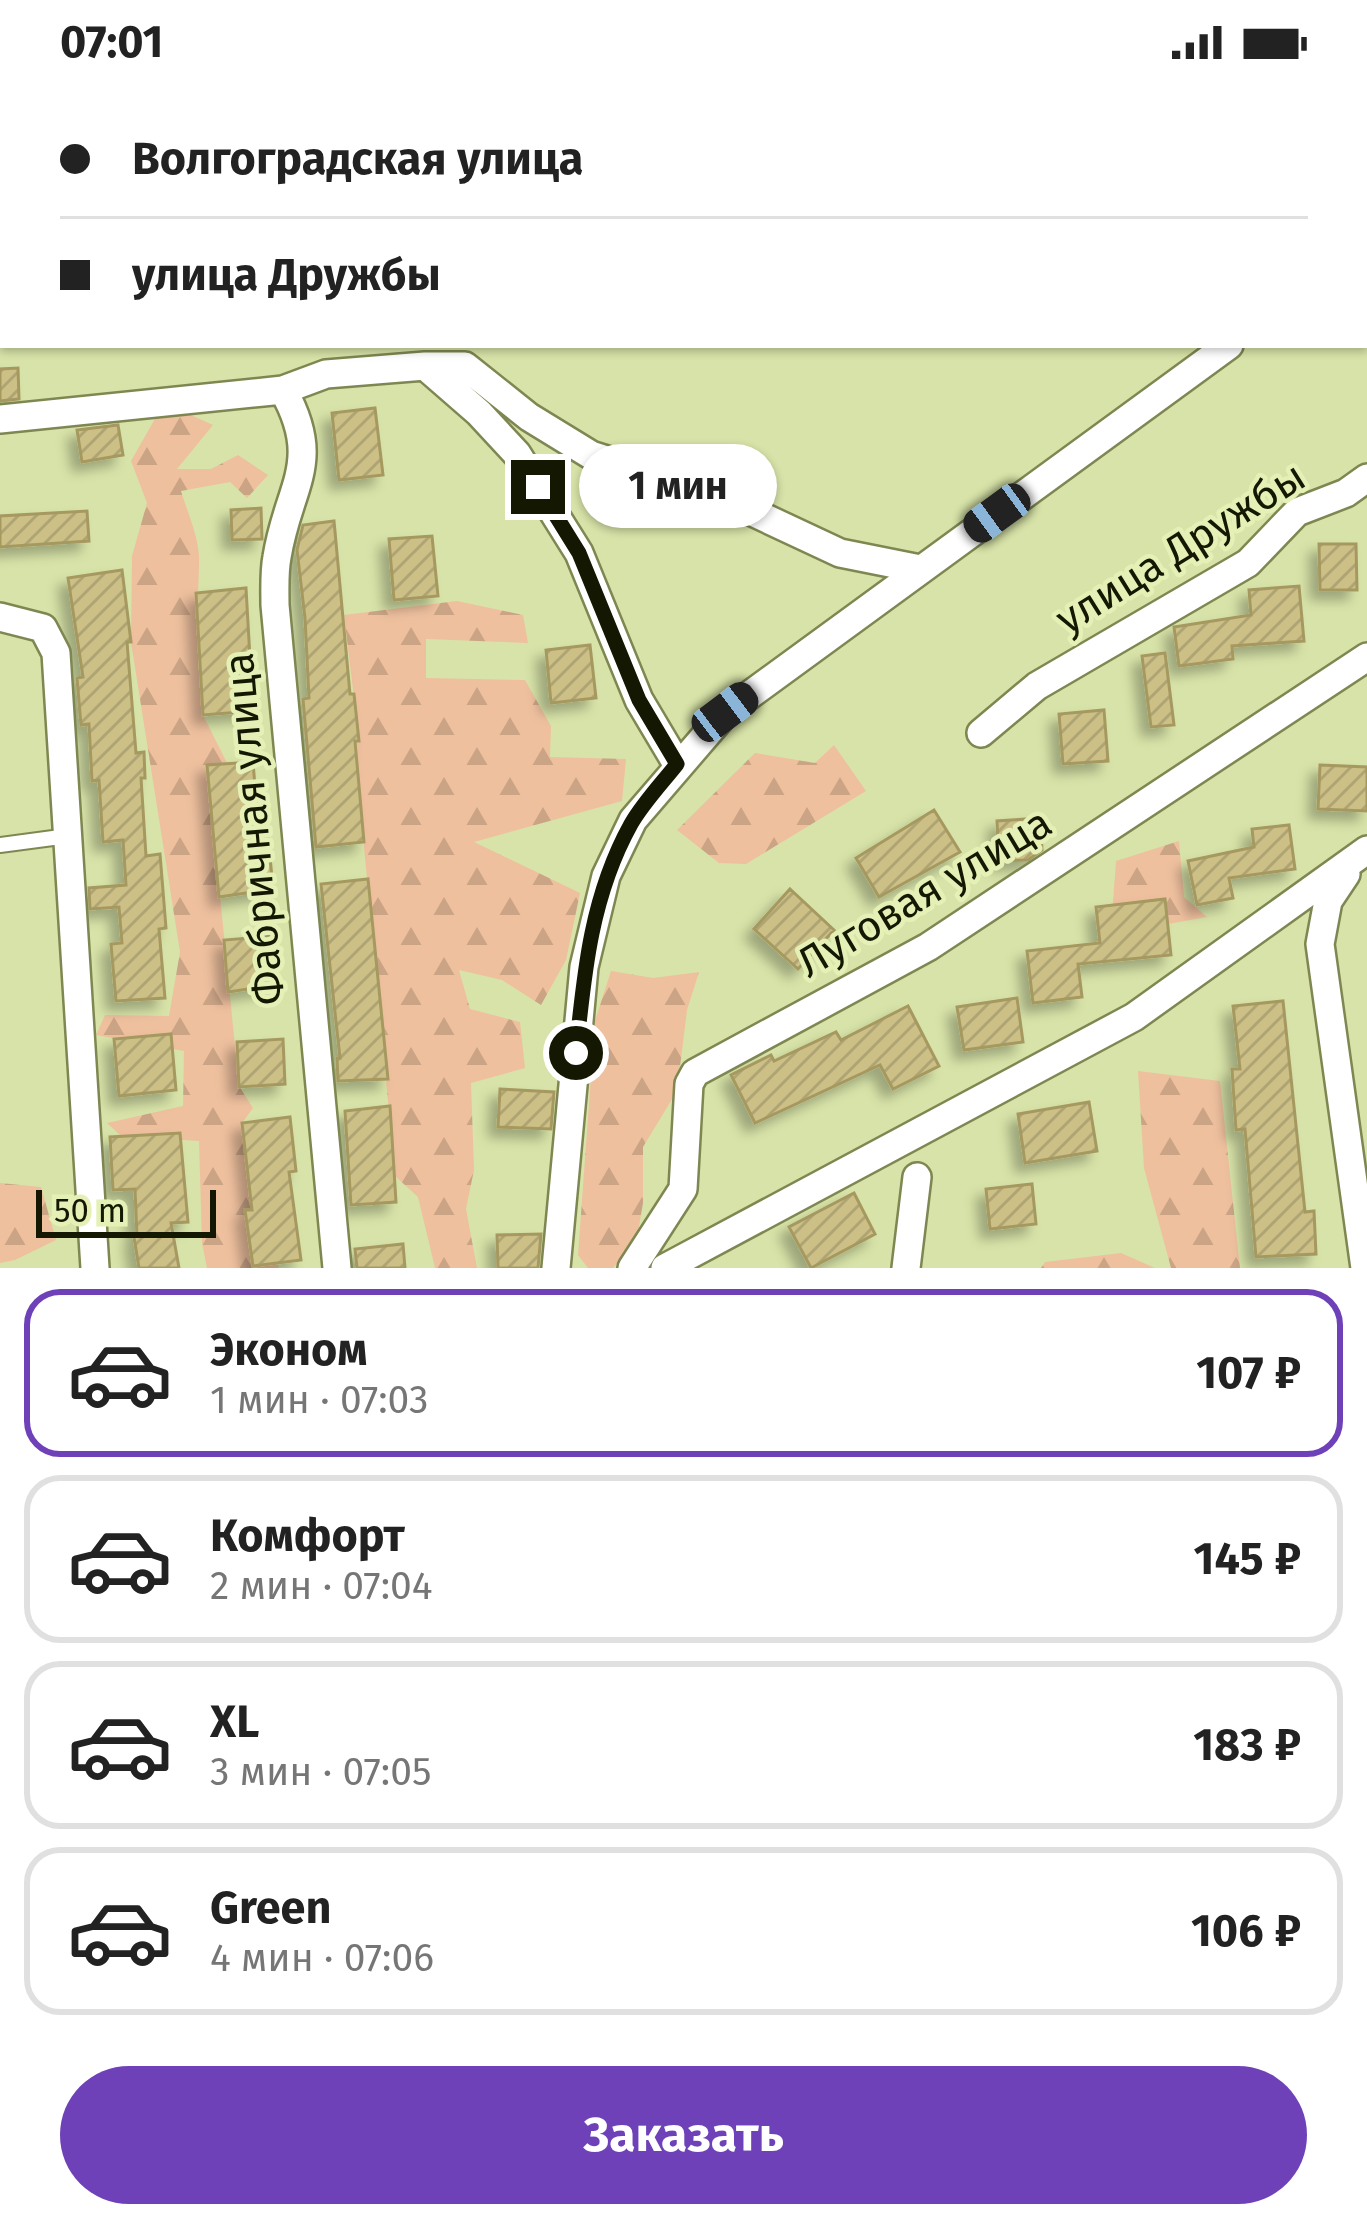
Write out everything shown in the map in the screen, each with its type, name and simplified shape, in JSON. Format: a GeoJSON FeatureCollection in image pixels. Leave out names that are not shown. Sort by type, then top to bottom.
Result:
{"type":"FeatureCollection","features":[{"type":"Feature","properties":{"kind":"street"},"geometry":{"type":"LineString","coordinates":[[556,1268],[584,967],[606,876],[633,820],[725,712],[1225,348]]}},
{"type":"Feature","properties":{"kind":"street"},"geometry":{"type":"LineString","coordinates":[[425,366],[518,454],[579,553],[639,700],[677,764]]}},
{"type":"Feature","properties":{"kind":"street"},"geometry":{"type":"LineString","coordinates":[[0,419],[283,390],[326,374],[465,366],[529,417],[591,455],[714,494],[840,553],[920,569]]}},
{"type":"Feature","properties":{"kind":"street","name":"Фабричная улица"},"geometry":{"type":"LineString","coordinates":[[283,390],[297,415],[304,456],[277,556],[275,605],[337,1268]]}},
{"type":"Feature","properties":{"kind":"street","name":"улица Дружбы"},"geometry":{"type":"LineString","coordinates":[[981,733],[1037,686],[1248,563],[1297,512],[1346,493],[1367,478]]}},
{"type":"Feature","properties":{"kind":"street"},"geometry":{"type":"LineString","coordinates":[[0,617],[43,628],[56,653],[95,1268]]}},
{"type":"Feature","properties":{"kind":"street","name":"Луговая улица"},"geometry":{"type":"LineString","coordinates":[[632,1268],[683,1189],[689,1084],[695,1073],[928,947],[1367,657]]}},
{"type":"Feature","properties":{"kind":"street"},"geometry":{"type":"LineString","coordinates":[[665,1268],[1134,1017],[1367,851]]}},
{"type":"Feature","properties":{"kind":"street"},"geometry":{"type":"LineString","coordinates":[[1365,1268],[1319,944],[1328,902],[1367,851]]}},
{"type":"Feature","properties":{"kind":"street"},"geometry":{"type":"LineString","coordinates":[[1289,906],[1319,944]]}},
{"type":"Feature","properties":{"kind":"street"},"geometry":{"type":"LineString","coordinates":[[906,1268],[917,1177]]}},
{"type":"Feature","properties":{"kind":"lane"},"geometry":{"type":"LineString","coordinates":[[0,845],[68,836]]}},
{"type":"Feature","properties":{"kind":"green space"},"geometry":{"type":"Polygon","coordinates":[[[182,411],[213,425],[177,469],[211,469],[238,455],[268,475],[247,498],[230,482],[181,491],[198,548],[198,622],[210,659],[198,661],[203,715],[227,763],[207,766],[239,1086],[253,1108],[242,1123],[248,1176],[280,1206],[245,1211],[253,1266],[277,1263],[279,1268],[207,1268],[199,1141],[121,1136],[107,1123],[183,1106],[184,1051],[96,1035],[105,1015],[169,1016],[180,952],[131,642],[132,556],[147,503],[131,461],[156,417],[182,411]]]}},
{"type":"Feature","properties":{"kind":"green space"},"geometry":{"type":"Polygon","coordinates":[[[457,601],[523,615],[528,643],[426,639],[426,678],[525,680],[551,726],[550,757],[626,759],[622,801],[474,842],[580,893],[566,960],[541,1005],[502,980],[459,970],[470,1009],[520,1022],[525,1068],[471,1083],[474,1170],[466,1209],[477,1268],[435,1268],[418,1197],[395,1176],[344,615],[457,601]]]}},
{"type":"Feature","properties":{"kind":"green space"},"geometry":{"type":"Polygon","coordinates":[[[834,745],[866,791],[746,864],[719,863],[677,830],[755,753],[815,763],[834,745]]]}},
{"type":"Feature","properties":{"kind":"green space"},"geometry":{"type":"Polygon","coordinates":[[[1179,841],[1184,897],[1207,917],[1168,924],[1112,915],[1116,861],[1179,841]]]}},
{"type":"Feature","properties":{"kind":"green space"},"geometry":{"type":"Polygon","coordinates":[[[611,971],[653,978],[699,972],[687,1010],[677,1091],[643,1147],[643,1203],[637,1238],[613,1268],[588,1268],[578,1255],[595,1021],[611,971]]]}},
{"type":"Feature","properties":{"kind":"green space"},"geometry":{"type":"Polygon","coordinates":[[[1138,1071],[1220,1081],[1240,1268],[1171,1268],[1144,1168],[1138,1071]]]}},
{"type":"Feature","properties":{"kind":"green space"},"geometry":{"type":"Polygon","coordinates":[[[0,1183],[41,1187],[56,1240],[0,1263],[0,1183]]]}},
{"type":"Feature","properties":{"kind":"green space"},"geometry":{"type":"Polygon","coordinates":[[[1121,1253],[1155,1268],[1041,1268],[1045,1262],[1121,1253]]]}},
{"type":"Feature","properties":{"kind":"building"},"geometry":{"type":"Polygon","coordinates":[[[18,368],[19,399],[0,401],[0,369],[18,368]]]}},
{"type":"Feature","properties":{"kind":"building"},"geometry":{"type":"Polygon","coordinates":[[[375,408],[383,475],[339,480],[332,413],[375,408]]]}},
{"type":"Feature","properties":{"kind":"building"},"geometry":{"type":"Polygon","coordinates":[[[118,425],[123,455],[82,462],[77,430],[118,425]]]}},
{"type":"Feature","properties":{"kind":"building"},"geometry":{"type":"Polygon","coordinates":[[[261,508],[262,539],[232,540],[231,510],[261,508]]]}},
{"type":"Feature","properties":{"kind":"building"},"geometry":{"type":"Polygon","coordinates":[[[87,511],[89,541],[0,547],[0,516],[87,511]]]}},
{"type":"Feature","properties":{"kind":"building"},"geometry":{"type":"Polygon","coordinates":[[[334,521],[350,694],[354,694],[359,741],[355,741],[364,842],[316,847],[303,699],[309,698],[305,618],[297,550],[303,525],[334,521]]]}},
{"type":"Feature","properties":{"kind":"building"},"geometry":{"type":"Polygon","coordinates":[[[432,536],[438,596],[394,600],[389,539],[432,536]]]}},
{"type":"Feature","properties":{"kind":"building"},"geometry":{"type":"Polygon","coordinates":[[[1319,544],[1356,544],[1357,590],[1320,590],[1319,544]]]}},
{"type":"Feature","properties":{"kind":"building"},"geometry":{"type":"Polygon","coordinates":[[[122,570],[136,753],[144,752],[146,856],[160,854],[166,928],[159,929],[165,998],[116,1001],[111,944],[122,943],[119,907],[90,909],[89,888],[126,885],[123,840],[103,842],[99,780],[92,781],[89,724],[81,725],[77,678],[83,677],[68,578],[122,570]]]}},
{"type":"Feature","properties":{"kind":"building"},"geometry":{"type":"Polygon","coordinates":[[[1299,586],[1304,641],[1232,646],[1233,659],[1179,666],[1174,627],[1251,615],[1249,590],[1299,586]]]}},
{"type":"Feature","properties":{"kind":"building"},"geometry":{"type":"Polygon","coordinates":[[[246,588],[253,711],[203,715],[196,593],[246,588]]]}},
{"type":"Feature","properties":{"kind":"building"},"geometry":{"type":"Polygon","coordinates":[[[590,645],[596,698],[551,703],[546,650],[590,645]]]}},
{"type":"Feature","properties":{"kind":"building"},"geometry":{"type":"Polygon","coordinates":[[[1165,653],[1174,725],[1151,727],[1142,656],[1165,653]]]}},
{"type":"Feature","properties":{"kind":"building"},"geometry":{"type":"Polygon","coordinates":[[[1104,710],[1108,761],[1063,764],[1059,714],[1104,710]]]}},
{"type":"Feature","properties":{"kind":"building"},"geometry":{"type":"Polygon","coordinates":[[[253,762],[259,835],[268,835],[273,889],[219,897],[207,765],[253,762]]]}},
{"type":"Feature","properties":{"kind":"building"},"geometry":{"type":"Polygon","coordinates":[[[1320,765],[1367,767],[1367,811],[1318,809],[1320,765]]]}},
{"type":"Feature","properties":{"kind":"building"},"geometry":{"type":"Polygon","coordinates":[[[934,810],[960,852],[879,897],[856,858],[934,810]]]}},
{"type":"Feature","properties":{"kind":"building"},"geometry":{"type":"Polygon","coordinates":[[[1040,818],[1042,850],[1028,860],[999,861],[997,821],[1040,818]]]}},
{"type":"Feature","properties":{"kind":"building"},"geometry":{"type":"Polygon","coordinates":[[[1289,825],[1295,869],[1229,878],[1233,898],[1197,905],[1188,861],[1254,847],[1252,829],[1289,825]]]}},
{"type":"Feature","properties":{"kind":"building"},"geometry":{"type":"Polygon","coordinates":[[[368,879],[388,1079],[338,1081],[340,1058],[321,884],[368,879]]]}},
{"type":"Feature","properties":{"kind":"building"},"geometry":{"type":"Polygon","coordinates":[[[790,889],[834,930],[798,969],[754,929],[790,889]]]}},
{"type":"Feature","properties":{"kind":"building"},"geometry":{"type":"Polygon","coordinates":[[[1165,899],[1171,955],[1078,964],[1082,997],[1033,1003],[1027,951],[1100,943],[1096,907],[1165,899]]]}},
{"type":"Feature","properties":{"kind":"building"},"geometry":{"type":"Polygon","coordinates":[[[273,936],[275,985],[228,992],[224,940],[273,936]]]}},
{"type":"Feature","properties":{"kind":"building"},"geometry":{"type":"Polygon","coordinates":[[[1017,998],[1023,1042],[964,1050],[957,1007],[1017,998]]]}},
{"type":"Feature","properties":{"kind":"building"},"geometry":{"type":"Polygon","coordinates":[[[1283,1001],[1305,1212],[1314,1211],[1316,1254],[1256,1257],[1245,1129],[1236,1130],[1232,1069],[1240,1069],[1233,1006],[1283,1001]]]}},
{"type":"Feature","properties":{"kind":"building"},"geometry":{"type":"Polygon","coordinates":[[[908,1006],[939,1066],[893,1089],[880,1065],[755,1123],[731,1075],[836,1032],[841,1040],[908,1006]]]}},
{"type":"Feature","properties":{"kind":"building"},"geometry":{"type":"Polygon","coordinates":[[[171,1034],[176,1090],[119,1096],[114,1039],[171,1034]]]}},
{"type":"Feature","properties":{"kind":"building"},"geometry":{"type":"Polygon","coordinates":[[[283,1039],[285,1084],[239,1087],[237,1042],[283,1039]]]}},
{"type":"Feature","properties":{"kind":"building"},"geometry":{"type":"Polygon","coordinates":[[[500,1089],[554,1092],[551,1129],[498,1127],[500,1089]]]}},
{"type":"Feature","properties":{"kind":"building"},"geometry":{"type":"Polygon","coordinates":[[[1089,1102],[1097,1151],[1025,1163],[1018,1114],[1089,1102]]]}},
{"type":"Feature","properties":{"kind":"building"},"geometry":{"type":"Polygon","coordinates":[[[390,1106],[396,1202],[351,1205],[345,1111],[390,1106]]]}},
{"type":"Feature","properties":{"kind":"building"},"geometry":{"type":"Polygon","coordinates":[[[290,1117],[296,1171],[289,1172],[301,1260],[253,1266],[245,1210],[252,1210],[242,1123],[290,1117]]]}},
{"type":"Feature","properties":{"kind":"building"},"geometry":{"type":"Polygon","coordinates":[[[180,1133],[188,1222],[171,1223],[179,1268],[139,1268],[135,1189],[113,1190],[110,1137],[180,1133]]]}},
{"type":"Feature","properties":{"kind":"building"},"geometry":{"type":"Polygon","coordinates":[[[1032,1184],[1036,1224],[990,1229],[986,1189],[1032,1184]]]}},
{"type":"Feature","properties":{"kind":"building"},"geometry":{"type":"Polygon","coordinates":[[[854,1193],[875,1234],[811,1268],[789,1227],[854,1193]]]}},
{"type":"Feature","properties":{"kind":"building"},"geometry":{"type":"Polygon","coordinates":[[[541,1234],[538,1268],[498,1268],[497,1235],[541,1234]]]}},
{"type":"Feature","properties":{"kind":"building"},"geometry":{"type":"Polygon","coordinates":[[[403,1244],[405,1268],[357,1268],[355,1249],[403,1244]]]}},
{"type":"Feature","properties":{"kind":"route"},"geometry":{"type":"LineString","coordinates":[[538,487],[579,553],[639,700],[677,764],[633,820],[606,876],[584,967],[576,1053]]}}]}
